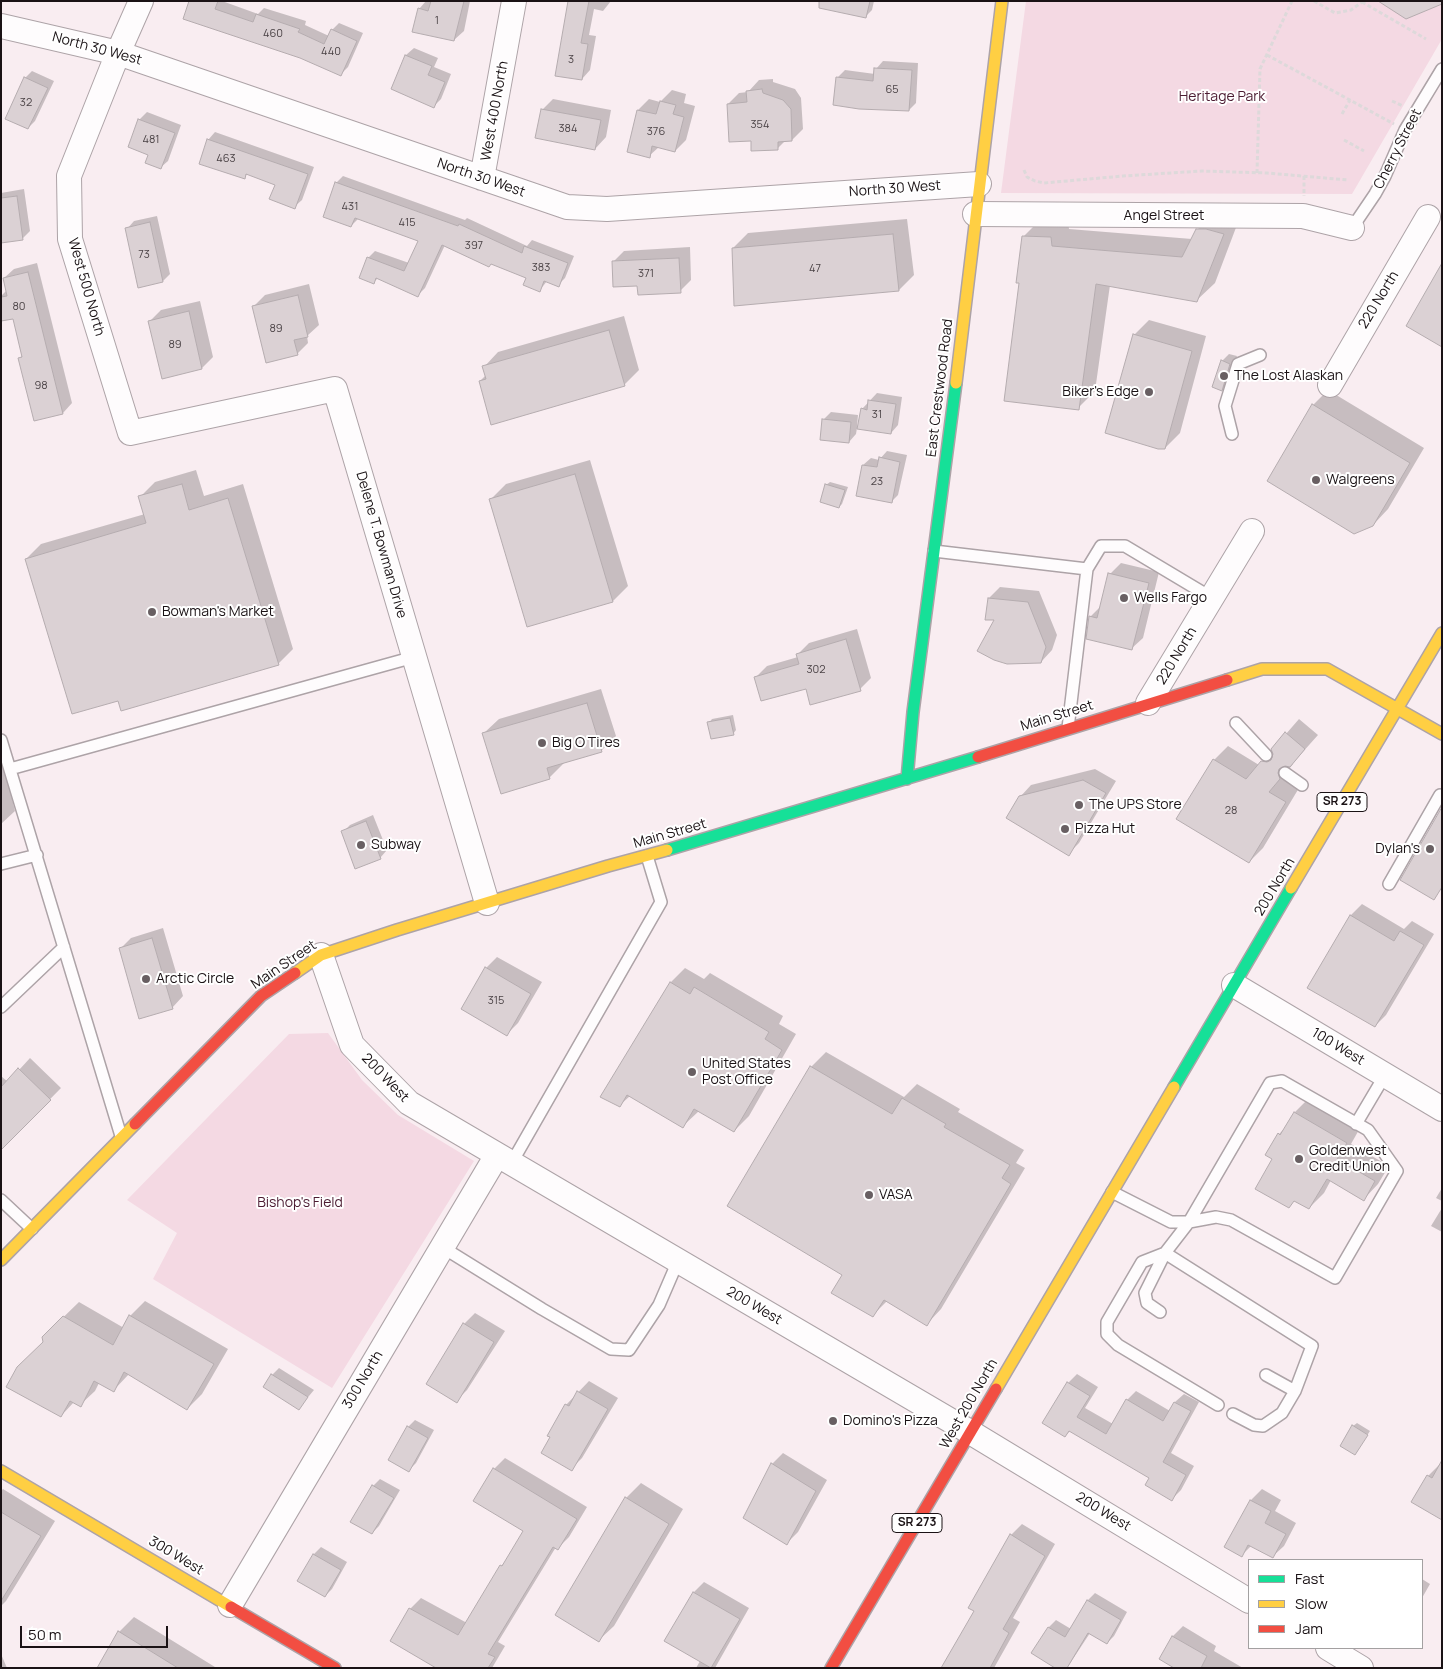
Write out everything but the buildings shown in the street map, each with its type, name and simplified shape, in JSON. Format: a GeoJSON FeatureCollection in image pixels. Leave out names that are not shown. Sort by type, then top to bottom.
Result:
{"type":"FeatureCollection","features":[{"type":"Feature","properties":{"kind":"main road","name":"East Crestwood Road"},"geometry":{"type":"LineString","coordinates":[[906,779],[913,712],[963,334],[975,214],[1002,1]]}},
{"type":"Feature","properties":{"kind":"main road","name":"200 North"},"geometry":{"type":"LineString","coordinates":[[1133,1156],[1442,632]]}},
{"type":"Feature","properties":{"kind":"main road","name":"Main Street"},"geometry":{"type":"LineString","coordinates":[[1,1260],[261,996],[321,955],[397,930],[906,779],[1262,669],[1327,669],[1442,734]]}},
{"type":"Feature","properties":{"kind":"main road","name":"West 200 North"},"geometry":{"type":"LineString","coordinates":[[831,1668],[1133,1156]]}},
{"type":"Feature","properties":{"kind":"main road","name":"300 West"},"geometry":{"type":"LineString","coordinates":[[1,1471],[335,1668]]}},
{"type":"Feature","properties":{"kind":"street","name":"West 500 North"},"geometry":{"type":"LineString","coordinates":[[130,433],[70,239],[69,176],[118,52],[141,1]]}},
{"type":"Feature","properties":{"kind":"street","name":"West 400 North"},"geometry":{"type":"LineString","coordinates":[[482,178],[514,1]]}},
{"type":"Feature","properties":{"kind":"street","name":"North 30 West"},"geometry":{"type":"LineString","coordinates":[[1,26],[118,52],[566,207],[607,209],[979,184]]}},
{"type":"Feature","properties":{"kind":"street","name":"Angel Street"},"geometry":{"type":"LineString","coordinates":[[975,214],[1303,216],[1352,228]]}},
{"type":"Feature","properties":{"kind":"street","name":"220 North"},"geometry":{"type":"LineString","coordinates":[[1330,385],[1428,217]]}},
{"type":"Feature","properties":{"kind":"street","name":"Delene T. Bowman Drive"},"geometry":{"type":"LineString","coordinates":[[130,433],[335,389],[487,903]]}},
{"type":"Feature","properties":{"kind":"street","name":"220 North"},"geometry":{"type":"LineString","coordinates":[[1148,703],[1252,531]]}},
{"type":"Feature","properties":{"kind":"street","name":"200 West"},"geometry":{"type":"LineString","coordinates":[[321,955],[352,1045],[408,1103],[970,1432],[1248,1599]]}},
{"type":"Feature","properties":{"kind":"street","name":"100 West"},"geometry":{"type":"LineString","coordinates":[[1234,985],[1442,1109]]}},
{"type":"Feature","properties":{"kind":"street","name":"300 North"},"geometry":{"type":"LineString","coordinates":[[230,1606],[442,1247],[504,1159]]}},
{"type":"Feature","properties":{"kind":"street"},"geometry":{"type":"LineString","coordinates":[[1330,1649],[1361,1668]]}},
{"type":"Feature","properties":{"kind":"lane","name":"Cherry Street"},"geometry":{"type":"LineString","coordinates":[[1352,228],[1375,194],[1405,130],[1442,70]]}},
{"type":"Feature","properties":{"kind":"lane"},"geometry":{"type":"LineString","coordinates":[[1232,434],[1225,406],[1238,364],[1260,354]]}},
{"type":"Feature","properties":{"kind":"lane"},"geometry":{"type":"LineString","coordinates":[[1068,728],[1087,569],[1101,546],[1125,546],[1212,598]]}},
{"type":"Feature","properties":{"kind":"lane"},"geometry":{"type":"LineString","coordinates":[[934,551],[1087,569]]}},
{"type":"Feature","properties":{"kind":"lane"},"geometry":{"type":"LineString","coordinates":[[10,769],[414,657]]}},
{"type":"Feature","properties":{"kind":"lane"},"geometry":{"type":"LineString","coordinates":[[1236,723],[1266,755]]}},
{"type":"Feature","properties":{"kind":"lane"},"geometry":{"type":"LineString","coordinates":[[1,740],[121,1138]]}},
{"type":"Feature","properties":{"kind":"lane"},"geometry":{"type":"LineString","coordinates":[[1285,773],[1302,785]]}},
{"type":"Feature","properties":{"kind":"lane"},"geometry":{"type":"LineString","coordinates":[[1389,884],[1440,795],[1442,796]]}},
{"type":"Feature","properties":{"kind":"lane"},"geometry":{"type":"LineString","coordinates":[[1,864],[36,855]]}},
{"type":"Feature","properties":{"kind":"lane"},"geometry":{"type":"LineString","coordinates":[[504,1159],[661,902],[647,856]]}},
{"type":"Feature","properties":{"kind":"lane"},"geometry":{"type":"LineString","coordinates":[[1,1007],[64,947]]}},
{"type":"Feature","properties":{"kind":"lane"},"geometry":{"type":"LineString","coordinates":[[1356,1124],[1385,1075]]}},
{"type":"Feature","properties":{"kind":"lane"},"geometry":{"type":"LineString","coordinates":[[1112,1192],[1171,1222],[1189,1222],[1216,1217],[1231,1220],[1334,1278],[1397,1171],[1368,1130],[1282,1081],[1270,1083],[1189,1222],[1164,1253],[1145,1293],[1147,1303],[1160,1312]]}},
{"type":"Feature","properties":{"kind":"lane"},"geometry":{"type":"LineString","coordinates":[[1,1200],[32,1229]]}},
{"type":"Feature","properties":{"kind":"lane"},"geometry":{"type":"LineString","coordinates":[[442,1247],[611,1349],[629,1350],[659,1304],[678,1261]]}},
{"type":"Feature","properties":{"kind":"lane"},"geometry":{"type":"LineString","coordinates":[[1164,1253],[1312,1346],[1295,1391],[1282,1413],[1263,1426],[1254,1425],[1233,1414]]}},
{"type":"Feature","properties":{"kind":"lane"},"geometry":{"type":"LineString","coordinates":[[1164,1253],[1142,1262],[1107,1322],[1107,1334],[1118,1345],[1218,1405]]}},
{"type":"Feature","properties":{"kind":"lane"},"geometry":{"type":"LineString","coordinates":[[1266,1375],[1295,1391]]}},
{"type":"Feature","properties":{"kind":"path"},"geometry":{"type":"LineString","coordinates":[[1257,173],[1260,69],[1292,1]]}},
{"type":"Feature","properties":{"kind":"path"},"geometry":{"type":"LineString","coordinates":[[1314,1],[1334,13],[1351,10],[1362,2],[1426,39]]}},
{"type":"Feature","properties":{"kind":"path"},"geometry":{"type":"LineString","coordinates":[[1267,55],[1383,118]]}},
{"type":"Feature","properties":{"kind":"path"},"geometry":{"type":"LineString","coordinates":[[1342,114],[1350,100]]}},
{"type":"Feature","properties":{"kind":"path"},"geometry":{"type":"LineString","coordinates":[[1344,140],[1364,151]]}},
{"type":"Feature","properties":{"kind":"path"},"geometry":{"type":"LineString","coordinates":[[1024,170],[1027,177],[1035,182],[1044,183],[1202,171],[1348,180]]}},
{"type":"Feature","properties":{"kind":"path"},"geometry":{"type":"LineString","coordinates":[[1304,176],[1304,196]]}},
{"type":"Feature","properties":{"kind":"green space","name":"Heritage Park"},"geometry":{"type":"Polygon","coordinates":[[[1026,1],[1442,1],[1442,39],[1352,194],[1001,193],[1026,1]]]}},
{"type":"Feature","properties":{"kind":"green space","name":"Bishop's Field"},"geometry":{"type":"Polygon","coordinates":[[[328,1033],[362,1080],[398,1115],[474,1161],[332,1388],[153,1279],[177,1233],[127,1200],[289,1034],[328,1033]]]}},
{"type":"Feature","properties":{"kind":"traffic: fast"},"geometry":{"type":"LineString","coordinates":[[907,779],[913,712],[956,383]]}},
{"type":"Feature","properties":{"kind":"traffic: fast"},"geometry":{"type":"LineString","coordinates":[[667,850],[978,757]]}},
{"type":"Feature","properties":{"kind":"traffic: fast"},"geometry":{"type":"LineString","coordinates":[[1174,1087],[1291,888]]}},
{"type":"Feature","properties":{"kind":"traffic: slow"},"geometry":{"type":"LineString","coordinates":[[956,383],[1002,1]]}},
{"type":"Feature","properties":{"kind":"traffic: slow"},"geometry":{"type":"LineString","coordinates":[[1291,888],[1442,633]]}},
{"type":"Feature","properties":{"kind":"traffic: slow"},"geometry":{"type":"LineString","coordinates":[[1227,680],[1262,669],[1327,669],[1442,734]]}},
{"type":"Feature","properties":{"kind":"traffic: slow"},"geometry":{"type":"LineString","coordinates":[[295,973],[321,955],[397,930],[667,850]]}},
{"type":"Feature","properties":{"kind":"traffic: slow"},"geometry":{"type":"LineString","coordinates":[[996,1389],[1174,1087]]}},
{"type":"Feature","properties":{"kind":"traffic: slow"},"geometry":{"type":"LineString","coordinates":[[1,1260],[135,1124]]}},
{"type":"Feature","properties":{"kind":"traffic: slow"},"geometry":{"type":"LineString","coordinates":[[1,1471],[231,1607]]}},
{"type":"Feature","properties":{"kind":"traffic: jam"},"geometry":{"type":"LineString","coordinates":[[978,757],[1227,680]]}},
{"type":"Feature","properties":{"kind":"traffic: jam"},"geometry":{"type":"LineString","coordinates":[[135,1124],[261,996],[295,973]]}},
{"type":"Feature","properties":{"kind":"traffic: jam"},"geometry":{"type":"LineString","coordinates":[[831,1668],[996,1389]]}},
{"type":"Feature","properties":{"kind":"traffic: jam"},"geometry":{"type":"LineString","coordinates":[[231,1607],[335,1668]]}},
{"type":"Feature","properties":{"kind":"place","name":"The Lost Alaskan"},"geometry":{"type":"Point","coordinates":[1224,376]}},
{"type":"Feature","properties":{"kind":"place","name":"Biker's Edge"},"geometry":{"type":"Point","coordinates":[1149,392]}},
{"type":"Feature","properties":{"kind":"place","name":"Walgreens"},"geometry":{"type":"Point","coordinates":[1316,480]}},
{"type":"Feature","properties":{"kind":"place","name":"Wells Fargo"},"geometry":{"type":"Point","coordinates":[1124,598]}},
{"type":"Feature","properties":{"kind":"place","name":"Bowman's Market"},"geometry":{"type":"Point","coordinates":[152,612]}},
{"type":"Feature","properties":{"kind":"place","name":"Big O Tires"},"geometry":{"type":"Point","coordinates":[542,743]}},
{"type":"Feature","properties":{"kind":"place","name":"The UPS Store"},"geometry":{"type":"Point","coordinates":[1079,805]}},
{"type":"Feature","properties":{"kind":"place","name":"Pizza Hut"},"geometry":{"type":"Point","coordinates":[1065,829]}},
{"type":"Feature","properties":{"kind":"place","name":"Subway"},"geometry":{"type":"Point","coordinates":[361,845]}},
{"type":"Feature","properties":{"kind":"place","name":"Dylan's"},"geometry":{"type":"Point","coordinates":[1430,849]}},
{"type":"Feature","properties":{"kind":"place","name":"Arctic Circle"},"geometry":{"type":"Point","coordinates":[146,979]}},
{"type":"Feature","properties":{"kind":"place","name":"United States Post Office"},"geometry":{"type":"Point","coordinates":[692,1072]}},
{"type":"Feature","properties":{"kind":"place","name":"Goldenwest Credit Union"},"geometry":{"type":"Point","coordinates":[1299,1159]}},
{"type":"Feature","properties":{"kind":"place","name":"VASA"},"geometry":{"type":"Point","coordinates":[869,1195]}},
{"type":"Feature","properties":{"kind":"place","name":"Domino's Pizza"},"geometry":{"type":"Point","coordinates":[833,1421]}}]}
